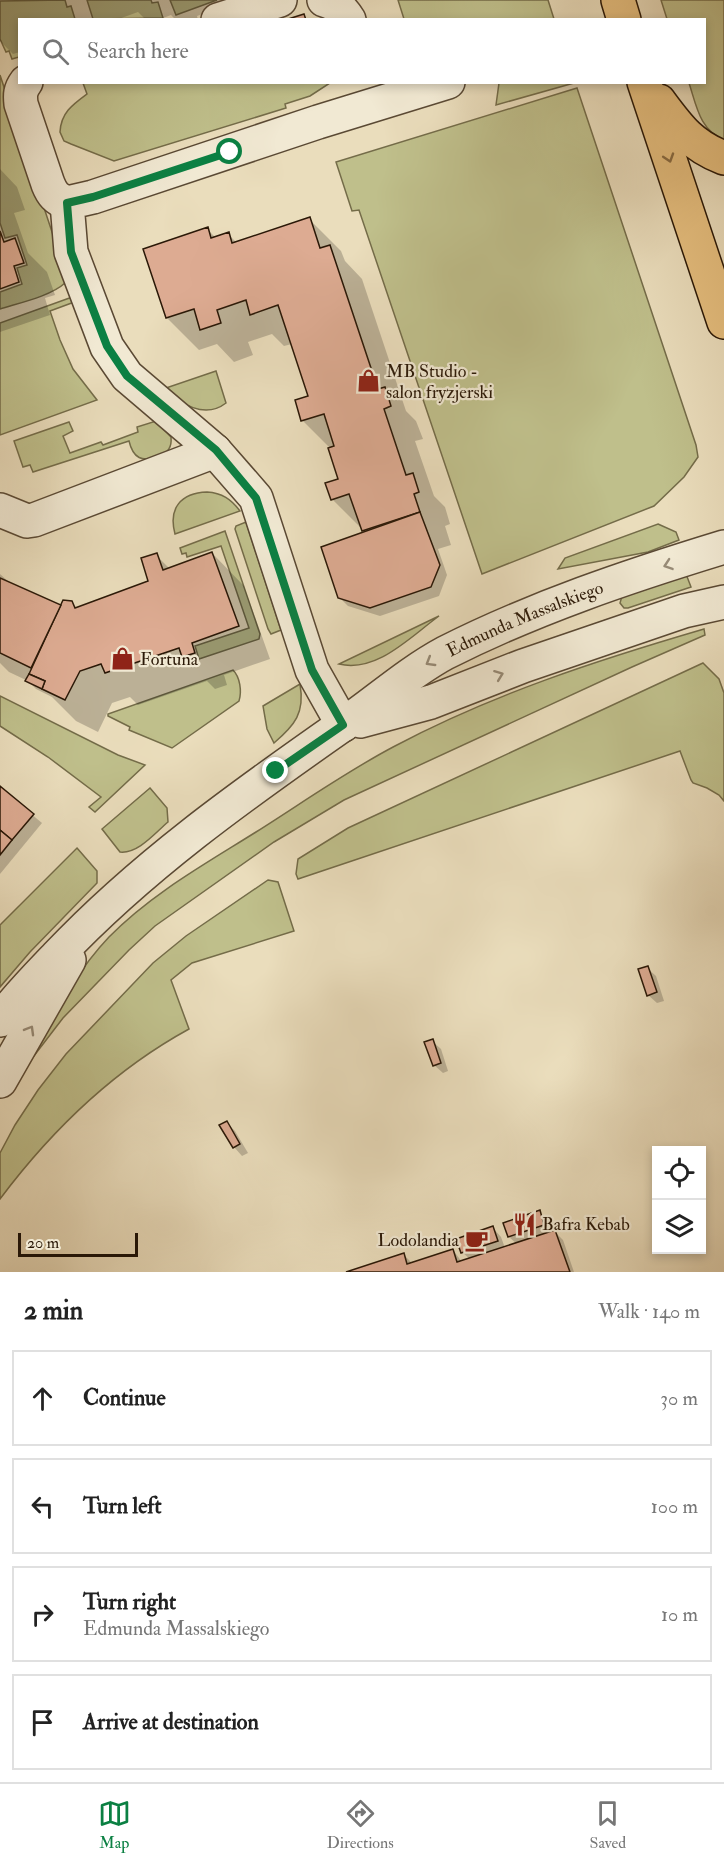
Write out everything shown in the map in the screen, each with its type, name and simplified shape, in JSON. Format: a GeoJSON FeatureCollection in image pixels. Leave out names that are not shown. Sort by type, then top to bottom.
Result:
{"type":"FeatureCollection","features":[{"type":"Feature","properties":{"kind":"main road"},"geometry":{"type":"LineString","coordinates":[[618,0],[623,18]]}},
{"type":"Feature","properties":{"kind":"main road"},"geometry":{"type":"LineString","coordinates":[[646,84],[676,124],[693,142],[724,158]]}},
{"type":"Feature","properties":{"kind":"main road"},"geometry":{"type":"LineString","coordinates":[[646,84],[724,322]]}},
{"type":"Feature","properties":{"kind":"street"},"geometry":{"type":"LineString","coordinates":[[224,18],[280,0]]}},
{"type":"Feature","properties":{"kind":"street"},"geometry":{"type":"LineString","coordinates":[[324,0],[342,9],[348,18]]}},
{"type":"Feature","properties":{"kind":"street"},"geometry":{"type":"LineString","coordinates":[[24,84],[20,95],[21,104],[44,173],[52,195],[67,203],[93,197],[442,84]]}},
{"type":"Feature","properties":{"kind":"street"},"geometry":{"type":"LineString","coordinates":[[351,112],[366,92],[367,84]]}},
{"type":"Feature","properties":{"kind":"street"},"geometry":{"type":"LineString","coordinates":[[67,203],[71,252],[107,346],[127,376],[216,450],[256,498],[312,670],[343,725]]}},
{"type":"Feature","properties":{"kind":"street"},"geometry":{"type":"LineString","coordinates":[[0,510],[27,521],[36,520],[216,450]]}},
{"type":"Feature","properties":{"kind":"street","name":"Edmunda Massalskiego"},"geometry":{"type":"LineString","coordinates":[[0,1020],[14,1001],[83,928],[168,852],[414,672],[443,654],[516,620],[724,547]]}},
{"type":"Feature","properties":{"kind":"street","name":"Edmunda Massalskiego"},"geometry":{"type":"LineString","coordinates":[[343,725],[431,702],[533,662],[684,611],[724,602]]}},
{"type":"Feature","properties":{"kind":"street","name":"Edmunda Massalskiego"},"geometry":{"type":"LineString","coordinates":[[0,1081],[66,968],[83,928]]}},
{"type":"Feature","properties":{"kind":"green space"},"geometry":{"type":"Polygon","coordinates":[[[65,0],[67,7],[71,6],[75,18],[18,18],[18,57],[12,59],[0,39],[0,1],[65,0]]]}},
{"type":"Feature","properties":{"kind":"green space"},"geometry":{"type":"Polygon","coordinates":[[[87,0],[151,0],[152,3],[158,2],[163,18],[93,18],[87,0]]]}},
{"type":"Feature","properties":{"kind":"green space"},"geometry":{"type":"Polygon","coordinates":[[[170,0],[217,0],[176,15],[170,0]]]}},
{"type":"Feature","properties":{"kind":"green space"},"geometry":{"type":"Polygon","coordinates":[[[398,0],[548,0],[554,18],[404,18],[398,0]]]}},
{"type":"Feature","properties":{"kind":"green space"},"geometry":{"type":"Polygon","coordinates":[[[661,0],[724,0],[724,139],[704,124],[689,84],[706,84],[706,18],[667,18],[661,0]]]}},
{"type":"Feature","properties":{"kind":"green space"},"geometry":{"type":"Polygon","coordinates":[[[0,75],[58,250],[65,283],[43,295],[0,309],[0,292],[22,284],[17,268],[27,265],[17,235],[5,238],[0,223],[0,75]]]}},
{"type":"Feature","properties":{"kind":"green space"},"geometry":{"type":"Polygon","coordinates":[[[84,84],[328,84],[310,96],[285,104],[286,108],[114,161],[64,141],[60,132],[65,115],[87,94],[84,84]]]}},
{"type":"Feature","properties":{"kind":"green space"},"geometry":{"type":"Polygon","coordinates":[[[499,84],[570,84],[496,105],[499,84]]]}},
{"type":"Feature","properties":{"kind":"green space"},"geometry":{"type":"Polygon","coordinates":[[[577,88],[696,445],[698,457],[684,477],[654,506],[482,574],[359,210],[352,211],[336,162],[577,88]]]}},
{"type":"Feature","properties":{"kind":"green space"},"geometry":{"type":"Polygon","coordinates":[[[75,296],[77,301],[50,311],[73,369],[97,400],[0,435],[0,323],[75,296]]]}},
{"type":"Feature","properties":{"kind":"green space"},"geometry":{"type":"Polygon","coordinates":[[[216,371],[226,403],[218,408],[201,410],[193,408],[163,389],[216,371]]]}},
{"type":"Feature","properties":{"kind":"green space"},"geometry":{"type":"Polygon","coordinates":[[[156,421],[171,437],[171,444],[165,453],[148,459],[139,458],[133,452],[129,441],[33,472],[30,465],[23,467],[14,441],[69,422],[73,431],[63,436],[70,453],[101,442],[103,445],[138,432],[137,427],[156,421]]]}},
{"type":"Feature","properties":{"kind":"green space"},"geometry":{"type":"Polygon","coordinates":[[[207,492],[226,497],[240,511],[175,534],[173,517],[179,504],[190,495],[207,492]]]}},
{"type":"Feature","properties":{"kind":"green space"},"geometry":{"type":"Polygon","coordinates":[[[246,522],[281,630],[271,634],[235,529],[236,526],[246,522]]]}},
{"type":"Feature","properties":{"kind":"green space"},"geometry":{"type":"Polygon","coordinates":[[[658,524],[676,532],[679,540],[648,552],[558,569],[565,558],[658,524]]]}},
{"type":"Feature","properties":{"kind":"green space"},"geometry":{"type":"Polygon","coordinates":[[[225,531],[260,634],[259,639],[199,659],[195,646],[249,628],[221,546],[187,557],[186,553],[182,554],[180,548],[225,531]]]}},
{"type":"Feature","properties":{"kind":"green space"},"geometry":{"type":"Polygon","coordinates":[[[686,574],[691,587],[628,608],[624,608],[620,603],[622,596],[686,574]]]}},
{"type":"Feature","properties":{"kind":"green space"},"geometry":{"type":"Polygon","coordinates":[[[439,616],[405,643],[380,658],[367,663],[339,664],[439,616]]]}},
{"type":"Feature","properties":{"kind":"green space"},"geometry":{"type":"Polygon","coordinates":[[[704,629],[705,635],[344,800],[274,842],[155,926],[63,1018],[17,1078],[70,987],[95,953],[125,921],[179,880],[359,766],[432,727],[546,680],[704,629]]]}},
{"type":"Feature","properties":{"kind":"green space"},"geometry":{"type":"Polygon","coordinates":[[[703,663],[719,679],[724,693],[724,801],[707,788],[693,783],[680,751],[298,879],[296,874],[298,859],[348,828],[703,663]]]}},
{"type":"Feature","properties":{"kind":"green space"},"geometry":{"type":"Polygon","coordinates":[[[233,670],[240,684],[239,701],[172,748],[129,730],[130,727],[108,716],[108,714],[233,670]]]}},
{"type":"Feature","properties":{"kind":"green space"},"geometry":{"type":"Polygon","coordinates":[[[300,684],[301,703],[297,718],[274,743],[267,729],[263,706],[300,684]]]}},
{"type":"Feature","properties":{"kind":"green space"},"geometry":{"type":"Polygon","coordinates":[[[0,696],[118,755],[145,765],[95,812],[89,807],[101,797],[48,757],[0,726],[0,696]]]}},
{"type":"Feature","properties":{"kind":"green space"},"geometry":{"type":"Polygon","coordinates":[[[150,788],[167,808],[168,822],[140,846],[127,852],[120,852],[102,829],[150,788]]]}},
{"type":"Feature","properties":{"kind":"green space"},"geometry":{"type":"Polygon","coordinates":[[[77,848],[97,871],[97,883],[30,952],[0,987],[0,925],[77,848]]]}},
{"type":"Feature","properties":{"kind":"green space"},"geometry":{"type":"Polygon","coordinates":[[[268,880],[278,882],[294,931],[192,963],[171,980],[189,1029],[135,1063],[86,1104],[40,1150],[0,1199],[0,1153],[38,1090],[66,1054],[153,963],[186,936],[268,880]]]}},
{"type":"Feature","properties":{"kind":"building"},"geometry":{"type":"Polygon","coordinates":[[[304,14],[305,18],[291,18],[304,14]]]}},
{"type":"Feature","properties":{"kind":"building"},"geometry":{"type":"Polygon","coordinates":[[[310,217],[320,248],[330,245],[378,389],[385,387],[391,406],[384,409],[406,475],[413,473],[419,492],[414,494],[420,512],[362,531],[349,494],[331,500],[325,483],[338,479],[328,448],[334,446],[324,414],[301,421],[295,400],[308,396],[278,305],[250,315],[246,300],[217,310],[221,323],[200,330],[194,309],[166,318],[143,249],[208,227],[211,238],[229,232],[232,243],[310,217]]]}},
{"type":"Feature","properties":{"kind":"building"},"geometry":{"type":"Polygon","coordinates":[[[0,231],[4,242],[15,238],[24,263],[14,266],[19,282],[0,289],[0,231]]]}},
{"type":"Feature","properties":{"kind":"building"},"geometry":{"type":"Polygon","coordinates":[[[420,512],[440,565],[431,587],[370,608],[338,598],[321,547],[420,512]]]}},
{"type":"Feature","properties":{"kind":"building"},"geometry":{"type":"Polygon","coordinates":[[[212,552],[239,626],[192,643],[195,653],[182,657],[179,648],[105,673],[101,664],[80,671],[65,700],[42,689],[45,681],[29,674],[63,600],[72,601],[75,608],[148,581],[141,558],[157,553],[163,570],[212,552]]]}},
{"type":"Feature","properties":{"kind":"building"},"geometry":{"type":"Polygon","coordinates":[[[0,578],[61,605],[31,668],[0,653],[0,578]]]}},
{"type":"Feature","properties":{"kind":"building"},"geometry":{"type":"Polygon","coordinates":[[[29,674],[45,681],[42,689],[25,681],[29,674]]]}},
{"type":"Feature","properties":{"kind":"building"},"geometry":{"type":"Polygon","coordinates":[[[0,786],[34,814],[12,840],[0,830],[0,786]]]}},
{"type":"Feature","properties":{"kind":"building"},"geometry":{"type":"Polygon","coordinates":[[[0,830],[12,840],[0,855],[0,830]]]}},
{"type":"Feature","properties":{"kind":"building"},"geometry":{"type":"Polygon","coordinates":[[[648,966],[657,992],[647,996],[638,969],[648,966]]]}},
{"type":"Feature","properties":{"kind":"building"},"geometry":{"type":"Polygon","coordinates":[[[433,1039],[441,1063],[433,1066],[424,1042],[433,1039]]]}},
{"type":"Feature","properties":{"kind":"building"},"geometry":{"type":"Polygon","coordinates":[[[227,1121],[240,1144],[233,1148],[219,1125],[227,1121]]]}},
{"type":"Feature","properties":{"kind":"building","name":"Bafra Kebab"},"geometry":{"type":"Polygon","coordinates":[[[540,1210],[544,1225],[508,1237],[503,1223],[540,1210]]]}},
{"type":"Feature","properties":{"kind":"building","name":"Lodolandia"},"geometry":{"type":"Polygon","coordinates":[[[493,1226],[498,1241],[461,1253],[456,1239],[493,1226]]]}},
{"type":"Feature","properties":{"kind":"building"},"geometry":{"type":"Polygon","coordinates":[[[555,1230],[570,1272],[346,1272],[404,1253],[407,1264],[453,1249],[457,1262],[555,1230]]]}},
{"type":"Feature","properties":{"kind":"place","name":"MB Studio - salon fryzjerski"},"geometry":{"type":"Point","coordinates":[368,381]}},
{"type":"Feature","properties":{"kind":"place","name":"Fortuna"},"geometry":{"type":"Point","coordinates":[122,659]}},
{"type":"Feature","properties":{"kind":"place","name":"Bafra Kebab"},"geometry":{"type":"Point","coordinates":[524,1224]}},
{"type":"Feature","properties":{"kind":"place","name":"Lodolandia"},"geometry":{"type":"Point","coordinates":[477,1240]}},
{"type":"Feature","properties":{"kind":"route"},"geometry":{"type":"LineString","coordinates":[[230,152],[93,197],[67,203],[71,252],[107,346],[127,376],[216,450],[256,498],[312,670],[343,725],[276,771]]}}]}
